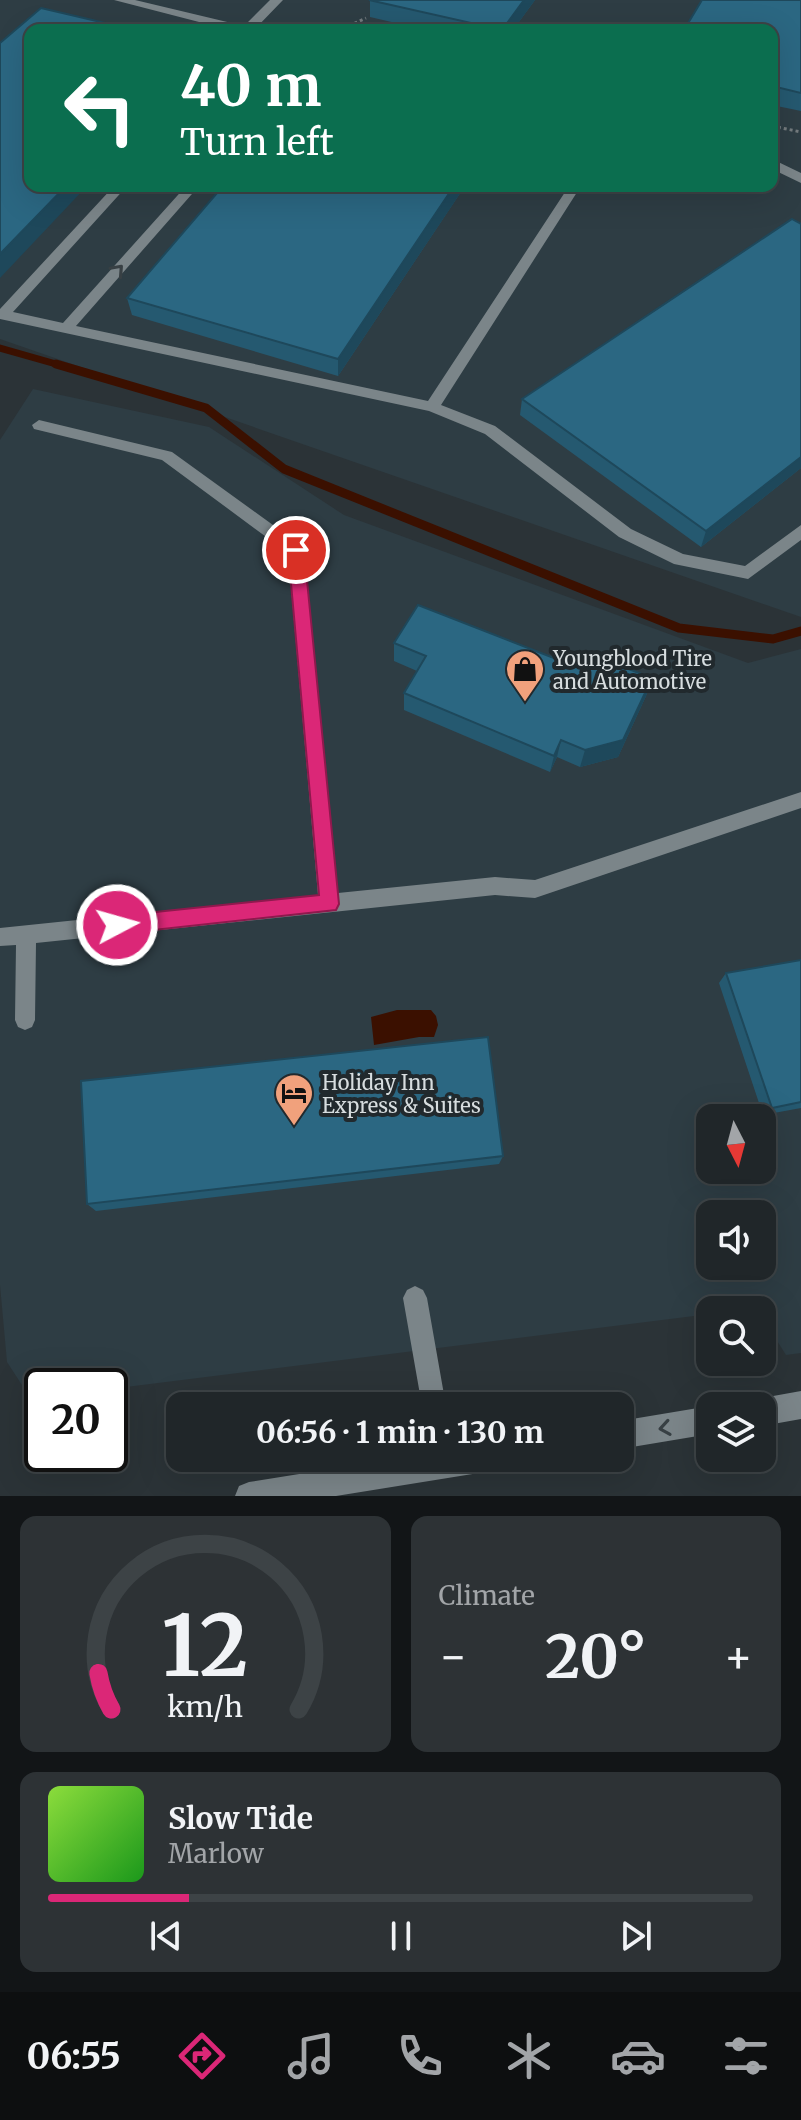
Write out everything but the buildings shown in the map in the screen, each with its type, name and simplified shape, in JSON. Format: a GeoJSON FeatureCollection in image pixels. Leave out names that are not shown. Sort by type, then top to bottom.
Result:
{"type":"FeatureCollection","features":[{"type":"Feature","properties":{"kind":"street"},"geometry":{"type":"LineString","coordinates":[[122,0],[221,24]]}},
{"type":"Feature","properties":{"kind":"street"},"geometry":{"type":"LineString","coordinates":[[252,24],[277,0]]}},
{"type":"Feature","properties":{"kind":"street"},"geometry":{"type":"LineString","coordinates":[[778,166],[801,179]]}},
{"type":"Feature","properties":{"kind":"street"},"geometry":{"type":"LineString","coordinates":[[776,1409],[801,1405]]}},
{"type":"Feature","properties":{"kind":"street"},"geometry":{"type":"LineString","coordinates":[[634,1433],[696,1422]]}},
{"type":"Feature","properties":{"kind":"street"},"geometry":{"type":"LineString","coordinates":[[249,1496],[383,1472]]}},
{"type":"Feature","properties":{"kind":"lane"},"geometry":{"type":"LineString","coordinates":[[2,314],[115,192]]}},
{"type":"Feature","properties":{"kind":"lane"},"geometry":{"type":"LineString","coordinates":[[66,328],[188,192]]}},
{"type":"Feature","properties":{"kind":"lane"},"geometry":{"type":"LineString","coordinates":[[432,407],[571,192]]}},
{"type":"Feature","properties":{"kind":"lane"},"geometry":{"type":"LineString","coordinates":[[2,314],[432,407],[490,430],[625,533],[680,560],[748,573],[801,531]]}},
{"type":"Feature","properties":{"kind":"lane"},"geometry":{"type":"LineString","coordinates":[[39,425],[167,456],[296,550],[329,904]]}},
{"type":"Feature","properties":{"kind":"lane"},"geometry":{"type":"LineString","coordinates":[[0,937],[495,886],[535,889],[801,800]]}},
{"type":"Feature","properties":{"kind":"lane"},"geometry":{"type":"LineString","coordinates":[[25,1020],[26,934]]}},
{"type":"Feature","properties":{"kind":"lane"},"geometry":{"type":"LineString","coordinates":[[415,1298],[432,1392]]}},
{"type":"Feature","properties":{"kind":"path"},"geometry":{"type":"LineString","coordinates":[[353,24],[366,18]]}},
{"type":"Feature","properties":{"kind":"path"},"geometry":{"type":"LineString","coordinates":[[778,127],[801,132]]}},
{"type":"Feature","properties":{"kind":"shaded area"},"geometry":{"type":"Polygon","coordinates":[[[0,0],[801,0],[801,617],[0,339],[0,0]]]}},
{"type":"Feature","properties":{"kind":"shaded area"},"geometry":{"type":"Polygon","coordinates":[[[33,389],[209,427],[344,515],[748,663],[801,649],[801,1353],[786,1355],[776,1339],[776,1296],[696,1296],[696,1316],[128,1387],[128,1368],[24,1368],[24,1388],[7,1362],[0,1285],[0,440],[33,389]]]}},
{"type":"Feature","properties":{"kind":"shaded area"},"geometry":{"type":"Polygon","coordinates":[[[397,1010],[431,1010],[438,1025],[434,1037],[374,1045],[371,1017],[397,1010]]]}},
{"type":"Feature","properties":{"kind":"waterway"},"geometry":{"type":"LineString","coordinates":[[0,348],[56,364]]}},
{"type":"Feature","properties":{"kind":"waterway"},"geometry":{"type":"LineString","coordinates":[[56,364],[63,366]]}},
{"type":"Feature","properties":{"kind":"waterway"},"geometry":{"type":"LineString","coordinates":[[56,364],[206,408],[284,469],[679,628],[773,639],[801,631]]}},
{"type":"Feature","properties":{"kind":"place","name":"Youngblood Tire and Automotive"},"geometry":{"type":"Point","coordinates":[525,703]}},
{"type":"Feature","properties":{"kind":"place","name":"Holiday Inn Express & Suites"},"geometry":{"type":"Point","coordinates":[294,1127]}},
{"type":"Feature","properties":{"kind":"route"},"geometry":{"type":"LineString","coordinates":[[117,925],[329,904],[296,550]]}}]}
